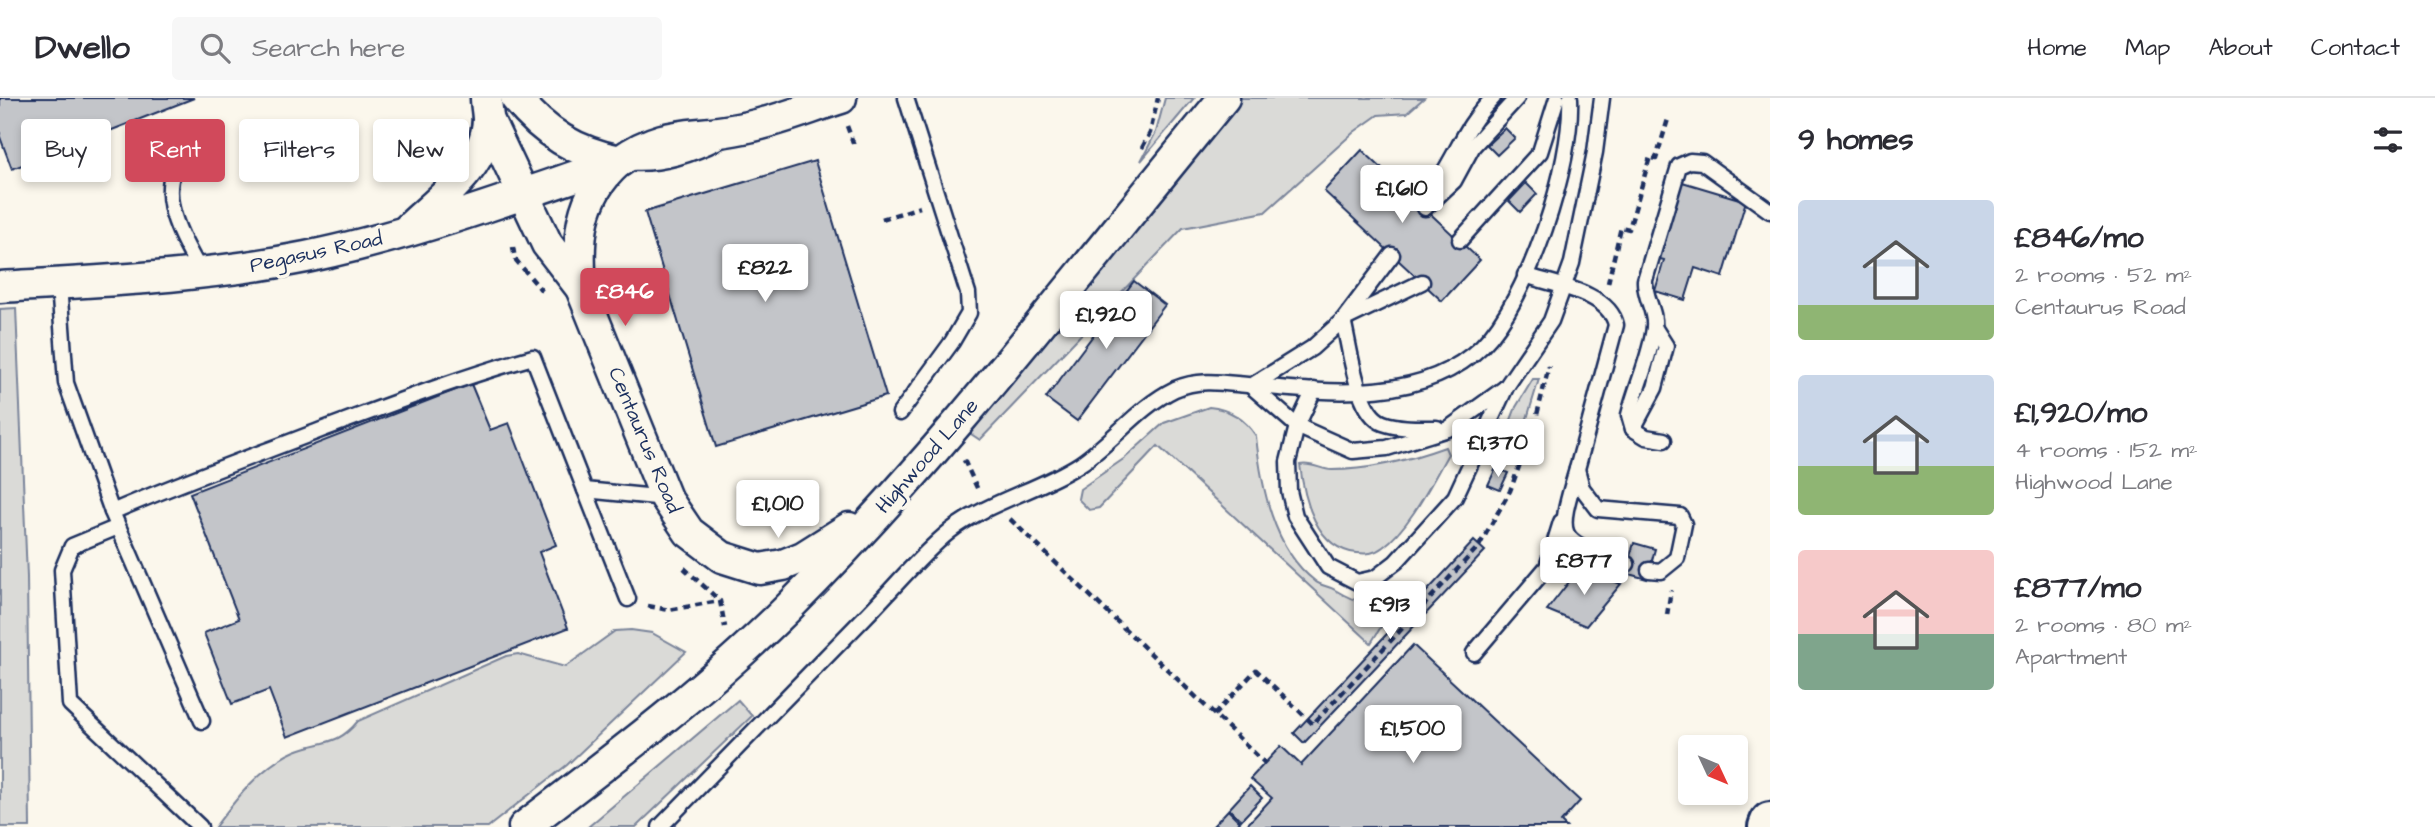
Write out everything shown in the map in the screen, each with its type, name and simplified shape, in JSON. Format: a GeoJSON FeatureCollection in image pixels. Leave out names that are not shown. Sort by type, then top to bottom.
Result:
{"type":"FeatureCollection","features":[{"type":"Feature","properties":{"kind":"highway"},"geometry":{"type":"LineString","coordinates":[[1769,827],[1770,822]]}},
{"type":"Feature","properties":{"kind":"street"},"geometry":{"type":"LineString","coordinates":[[516,98],[535,121],[560,140],[588,154],[620,161]]}},
{"type":"Feature","properties":{"kind":"street","name":"Pegasus Road"},"geometry":{"type":"LineString","coordinates":[[0,287],[201,273],[304,257],[404,233],[522,194],[620,161],[644,144],[697,132],[742,129],[841,98]]}},
{"type":"Feature","properties":{"kind":"street","name":"Highwood Lane"},"geometry":{"type":"LineString","coordinates":[[524,827],[705,682],[787,610],[945,438],[1224,98]]}},
{"type":"Feature","properties":{"kind":"street","name":"Centaurus Road"},"geometry":{"type":"LineString","coordinates":[[487,109],[522,194],[547,244],[581,288],[666,498],[677,518],[701,544],[738,564],[760,569],[782,565],[803,557],[889,499]]}},
{"type":"Feature","properties":{"kind":"street","name":"Centaurus Road"},"geometry":{"type":"LineString","coordinates":[[404,233],[466,173],[478,155],[487,109]]}},
{"type":"Feature","properties":{"kind":"street","name":"Centaurus Road"},"geometry":{"type":"LineString","coordinates":[[581,288],[579,237],[584,213],[593,192],[620,161]]}},
{"type":"Feature","properties":{"kind":"lane"},"geometry":{"type":"LineString","coordinates":[[900,412],[952,342],[969,313],[968,293],[906,98]]}},
{"type":"Feature","properties":{"kind":"lane"},"geometry":{"type":"LineString","coordinates":[[1493,98],[1468,124],[1441,178],[1431,190],[1427,205],[1454,181],[1473,146],[1517,98]]}},
{"type":"Feature","properties":{"kind":"lane"},"geometry":{"type":"LineString","coordinates":[[1460,240],[1540,152],[1557,98]]}},
{"type":"Feature","properties":{"kind":"lane"},"geometry":{"type":"LineString","coordinates":[[660,827],[950,531],[995,505],[1046,484],[1083,462],[1148,405],[1178,388],[1213,381],[1314,390],[1392,390],[1454,367],[1481,346],[1501,322],[1541,240],[1560,177],[1571,114],[1570,98]]}},
{"type":"Feature","properties":{"kind":"lane"},"geometry":{"type":"LineString","coordinates":[[1314,390],[1297,426],[1287,462],[1295,516],[1328,566],[1357,582],[1375,578],[1396,562],[1455,497],[1506,387],[1551,321],[1563,289],[1595,152],[1602,98]]}},
{"type":"Feature","properties":{"kind":"lane"},"geometry":{"type":"LineString","coordinates":[[1664,440],[1646,436],[1633,429],[1629,415],[1654,327],[1653,310],[1644,293],[1645,280],[1679,166],[1690,161],[1702,162],[1770,211]]}},
{"type":"Feature","properties":{"kind":"lane"},"geometry":{"type":"LineString","coordinates":[[171,182],[169,197],[177,227],[201,273]]}},
{"type":"Feature","properties":{"kind":"lane"},"geometry":{"type":"LineString","coordinates":[[1251,386],[1312,348],[1343,320],[1392,255]]}},
{"type":"Feature","properties":{"kind":"lane"},"geometry":{"type":"LineString","coordinates":[[1474,653],[1547,568],[1616,324],[1613,314],[1603,303],[1525,275]]}},
{"type":"Feature","properties":{"kind":"lane"},"geometry":{"type":"LineString","coordinates":[[1343,320],[1422,282]]}},
{"type":"Feature","properties":{"kind":"lane"},"geometry":{"type":"LineString","coordinates":[[59,284],[66,383],[118,527],[202,721]]}},
{"type":"Feature","properties":{"kind":"lane"},"geometry":{"type":"LineString","coordinates":[[1343,320],[1366,411],[1380,422],[1402,428],[1448,429]]}},
{"type":"Feature","properties":{"kind":"lane"},"geometry":{"type":"LineString","coordinates":[[112,512],[181,482],[417,394],[533,357],[628,599]]}},
{"type":"Feature","properties":{"kind":"lane"},"geometry":{"type":"LineString","coordinates":[[1251,386],[1297,426],[1353,452],[1387,448],[1448,429],[1506,387]]}},
{"type":"Feature","properties":{"kind":"lane"},"geometry":{"type":"LineString","coordinates":[[1577,469],[1582,488],[1598,509],[1679,516],[1684,524],[1677,558],[1661,571],[1649,570]]}},
{"type":"Feature","properties":{"kind":"lane"},"geometry":{"type":"LineString","coordinates":[[585,490],[666,498]]}},
{"type":"Feature","properties":{"kind":"lane"},"geometry":{"type":"LineString","coordinates":[[1562,519],[1566,536],[1573,544],[1627,564]]}},
{"type":"Feature","properties":{"kind":"lane"},"geometry":{"type":"LineString","coordinates":[[118,527],[72,546],[62,570],[70,705],[200,827]]}},
{"type":"Feature","properties":{"kind":"path"},"geometry":{"type":"LineString","coordinates":[[1603,303],[1621,227],[1629,229],[1650,157],[1656,159],[1669,116]]}},
{"type":"Feature","properties":{"kind":"path"},"geometry":{"type":"LineString","coordinates":[[882,219],[937,201]]}},
{"type":"Feature","properties":{"kind":"path"},"geometry":{"type":"LineString","coordinates":[[1214,715],[1256,670],[1313,724],[1479,545],[1510,491],[1535,424],[1551,358]]}},
{"type":"Feature","properties":{"kind":"path"},"geometry":{"type":"LineString","coordinates":[[945,438],[960,451],[977,489],[1265,763]]}},
{"type":"Feature","properties":{"kind":"path"},"geometry":{"type":"LineString","coordinates":[[681,565],[720,601],[726,622],[724,631]]}},
{"type":"Feature","properties":{"kind":"path"},"geometry":{"type":"LineString","coordinates":[[1667,615],[1673,581]]}},
{"type":"Feature","properties":{"kind":"path"},"geometry":{"type":"LineString","coordinates":[[628,599],[669,610],[720,601]]}},
{"type":"Feature","properties":{"kind":"shaded area"},"geometry":{"type":"Polygon","coordinates":[[[1165,98],[1194,98],[1141,161],[1156,132],[1165,98]]]}},
{"type":"Feature","properties":{"kind":"shaded area"},"geometry":{"type":"Polygon","coordinates":[[[1234,98],[1424,98],[1407,113],[1378,115],[1354,132],[1265,212],[1183,228],[980,440],[965,430],[1234,98]]]}},
{"type":"Feature","properties":{"kind":"shaded area"},"geometry":{"type":"Polygon","coordinates":[[[16,308],[27,577],[30,827],[0,827],[0,309],[16,308]]]}},
{"type":"Feature","properties":{"kind":"shaded area"},"geometry":{"type":"Polygon","coordinates":[[[1533,379],[1539,379],[1519,445],[1511,457],[1495,461],[1516,407],[1533,379]]]}},
{"type":"Feature","properties":{"kind":"shaded area"},"geometry":{"type":"Polygon","coordinates":[[[1209,407],[1236,416],[1256,436],[1261,475],[1272,515],[1279,534],[1301,568],[1317,583],[1357,601],[1369,602],[1394,594],[1392,609],[1371,643],[1158,446],[1099,508],[1089,510],[1078,499],[1080,489],[1125,458],[1164,423],[1209,407]]]}},
{"type":"Feature","properties":{"kind":"shaded area"},"geometry":{"type":"Polygon","coordinates":[[[1445,447],[1448,454],[1419,504],[1402,529],[1380,549],[1357,553],[1343,549],[1331,542],[1322,532],[1309,507],[1300,465],[1332,470],[1361,468],[1403,460],[1445,447]]]}},
{"type":"Feature","properties":{"kind":"shaded area"},"geometry":{"type":"Polygon","coordinates":[[[615,631],[652,633],[686,652],[567,765],[488,827],[215,827],[241,794],[272,765],[295,751],[336,739],[358,721],[506,656],[518,654],[565,667],[615,631]]]}},
{"type":"Feature","properties":{"kind":"shaded area"},"geometry":{"type":"Polygon","coordinates":[[[738,700],[752,716],[636,827],[588,827],[738,700]]]}},
{"type":"Feature","properties":{"kind":"building"},"geometry":{"type":"Polygon","coordinates":[[[0,98],[194,98],[140,119],[125,119],[125,125],[111,130],[111,119],[21,119],[21,165],[12,169],[0,137],[0,98]]]}},
{"type":"Feature","properties":{"kind":"building"},"geometry":{"type":"Polygon","coordinates":[[[1505,128],[1515,138],[1497,155],[1487,145],[1505,128]]]}},
{"type":"Feature","properties":{"kind":"building"},"geometry":{"type":"Polygon","coordinates":[[[1362,150],[1480,260],[1442,301],[1324,191],[1362,150]]]}},
{"type":"Feature","properties":{"kind":"building"},"geometry":{"type":"Polygon","coordinates":[[[815,161],[886,396],[716,447],[645,212],[815,161]]]}},
{"type":"Feature","properties":{"kind":"building"},"geometry":{"type":"Polygon","coordinates":[[[1679,181],[1746,201],[1723,277],[1695,268],[1685,300],[1655,291],[1664,260],[1656,258],[1679,181]]]}},
{"type":"Feature","properties":{"kind":"building"},"geometry":{"type":"Polygon","coordinates":[[[1526,183],[1537,194],[1520,212],[1509,201],[1526,183]]]}},
{"type":"Feature","properties":{"kind":"building"},"geometry":{"type":"Polygon","coordinates":[[[1134,281],[1165,305],[1077,421],[1046,398],[1134,281]]]}},
{"type":"Feature","properties":{"kind":"building"},"geometry":{"type":"Polygon","coordinates":[[[471,384],[490,430],[509,423],[556,545],[539,552],[568,628],[287,737],[269,690],[232,704],[204,633],[239,619],[190,493],[471,384]]]}},
{"type":"Feature","properties":{"kind":"building"},"geometry":{"type":"Polygon","coordinates":[[[1496,468],[1508,473],[1500,490],[1488,485],[1496,468]]]}},
{"type":"Feature","properties":{"kind":"building"},"geometry":{"type":"Polygon","coordinates":[[[1474,541],[1485,551],[1304,743],[1294,733],[1474,541]]]}},
{"type":"Feature","properties":{"kind":"building"},"geometry":{"type":"Polygon","coordinates":[[[1634,543],[1655,549],[1647,579],[1625,573],[1634,543]]]}},
{"type":"Feature","properties":{"kind":"building"},"geometry":{"type":"Polygon","coordinates":[[[1580,568],[1621,584],[1586,626],[1547,610],[1580,568]]]}},
{"type":"Feature","properties":{"kind":"building"},"geometry":{"type":"Polygon","coordinates":[[[1413,645],[1580,801],[1561,822],[1566,827],[1245,827],[1272,798],[1250,779],[1281,746],[1301,765],[1413,645]]]}},
{"type":"Feature","properties":{"kind":"building"},"geometry":{"type":"Polygon","coordinates":[[[1250,786],[1262,798],[1241,820],[1229,809],[1250,786]]]}},
{"type":"Feature","properties":{"kind":"building"},"geometry":{"type":"Polygon","coordinates":[[[1228,810],[1240,822],[1235,827],[1212,827],[1228,810]]]}}]}
